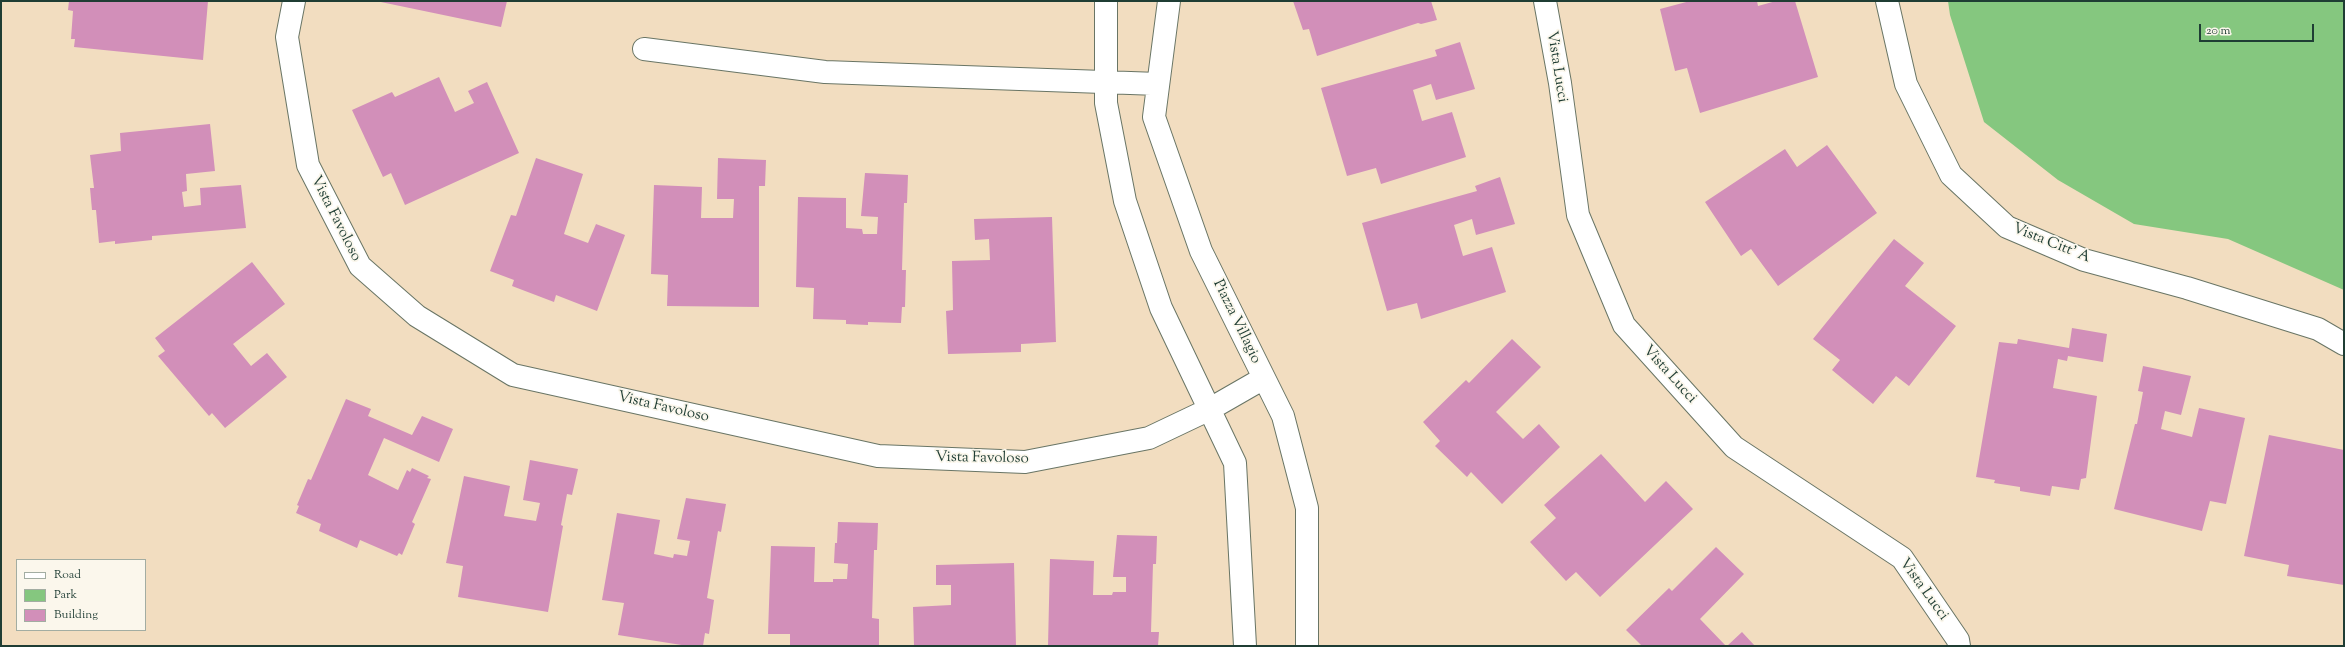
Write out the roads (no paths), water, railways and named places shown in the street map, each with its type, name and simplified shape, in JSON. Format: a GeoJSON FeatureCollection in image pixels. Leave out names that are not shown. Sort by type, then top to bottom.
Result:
{"type":"FeatureCollection","features":[{"type":"Feature","properties":{"kind":"street","name":"Vista Favoloso"},"geometry":{"type":"LineString","coordinates":[[294,1],[287,37],[308,165],[360,266],[417,316],[513,375],[878,456],[1025,462],[1149,438],[1210,409],[1264,378]]}},
{"type":"Feature","properties":{"kind":"street"},"geometry":{"type":"LineString","coordinates":[[1106,1],[1106,103],[1125,201],[1161,308],[1235,463],[1245,646]]}},
{"type":"Feature","properties":{"kind":"street","name":"Piazza Villagio"},"geometry":{"type":"LineString","coordinates":[[1170,1],[1154,117],[1201,251],[1283,416],[1307,508],[1307,646]]}},
{"type":"Feature","properties":{"kind":"street","name":"Vista Lucci"},"geometry":{"type":"LineString","coordinates":[[1545,1],[1560,83],[1578,215],[1624,325],[1734,447],[1902,558],[1958,640],[1959,646]]}},
{"type":"Feature","properties":{"kind":"street","name":"Vista Citt' A"},"geometry":{"type":"LineString","coordinates":[[1888,1],[1906,84],[1951,175],[2007,227],[2084,260],[2187,288],[2318,329],[2344,344]]}},
{"type":"Feature","properties":{"kind":"street"},"geometry":{"type":"LineString","coordinates":[[644,48],[825,72],[1158,84]]}}]}
